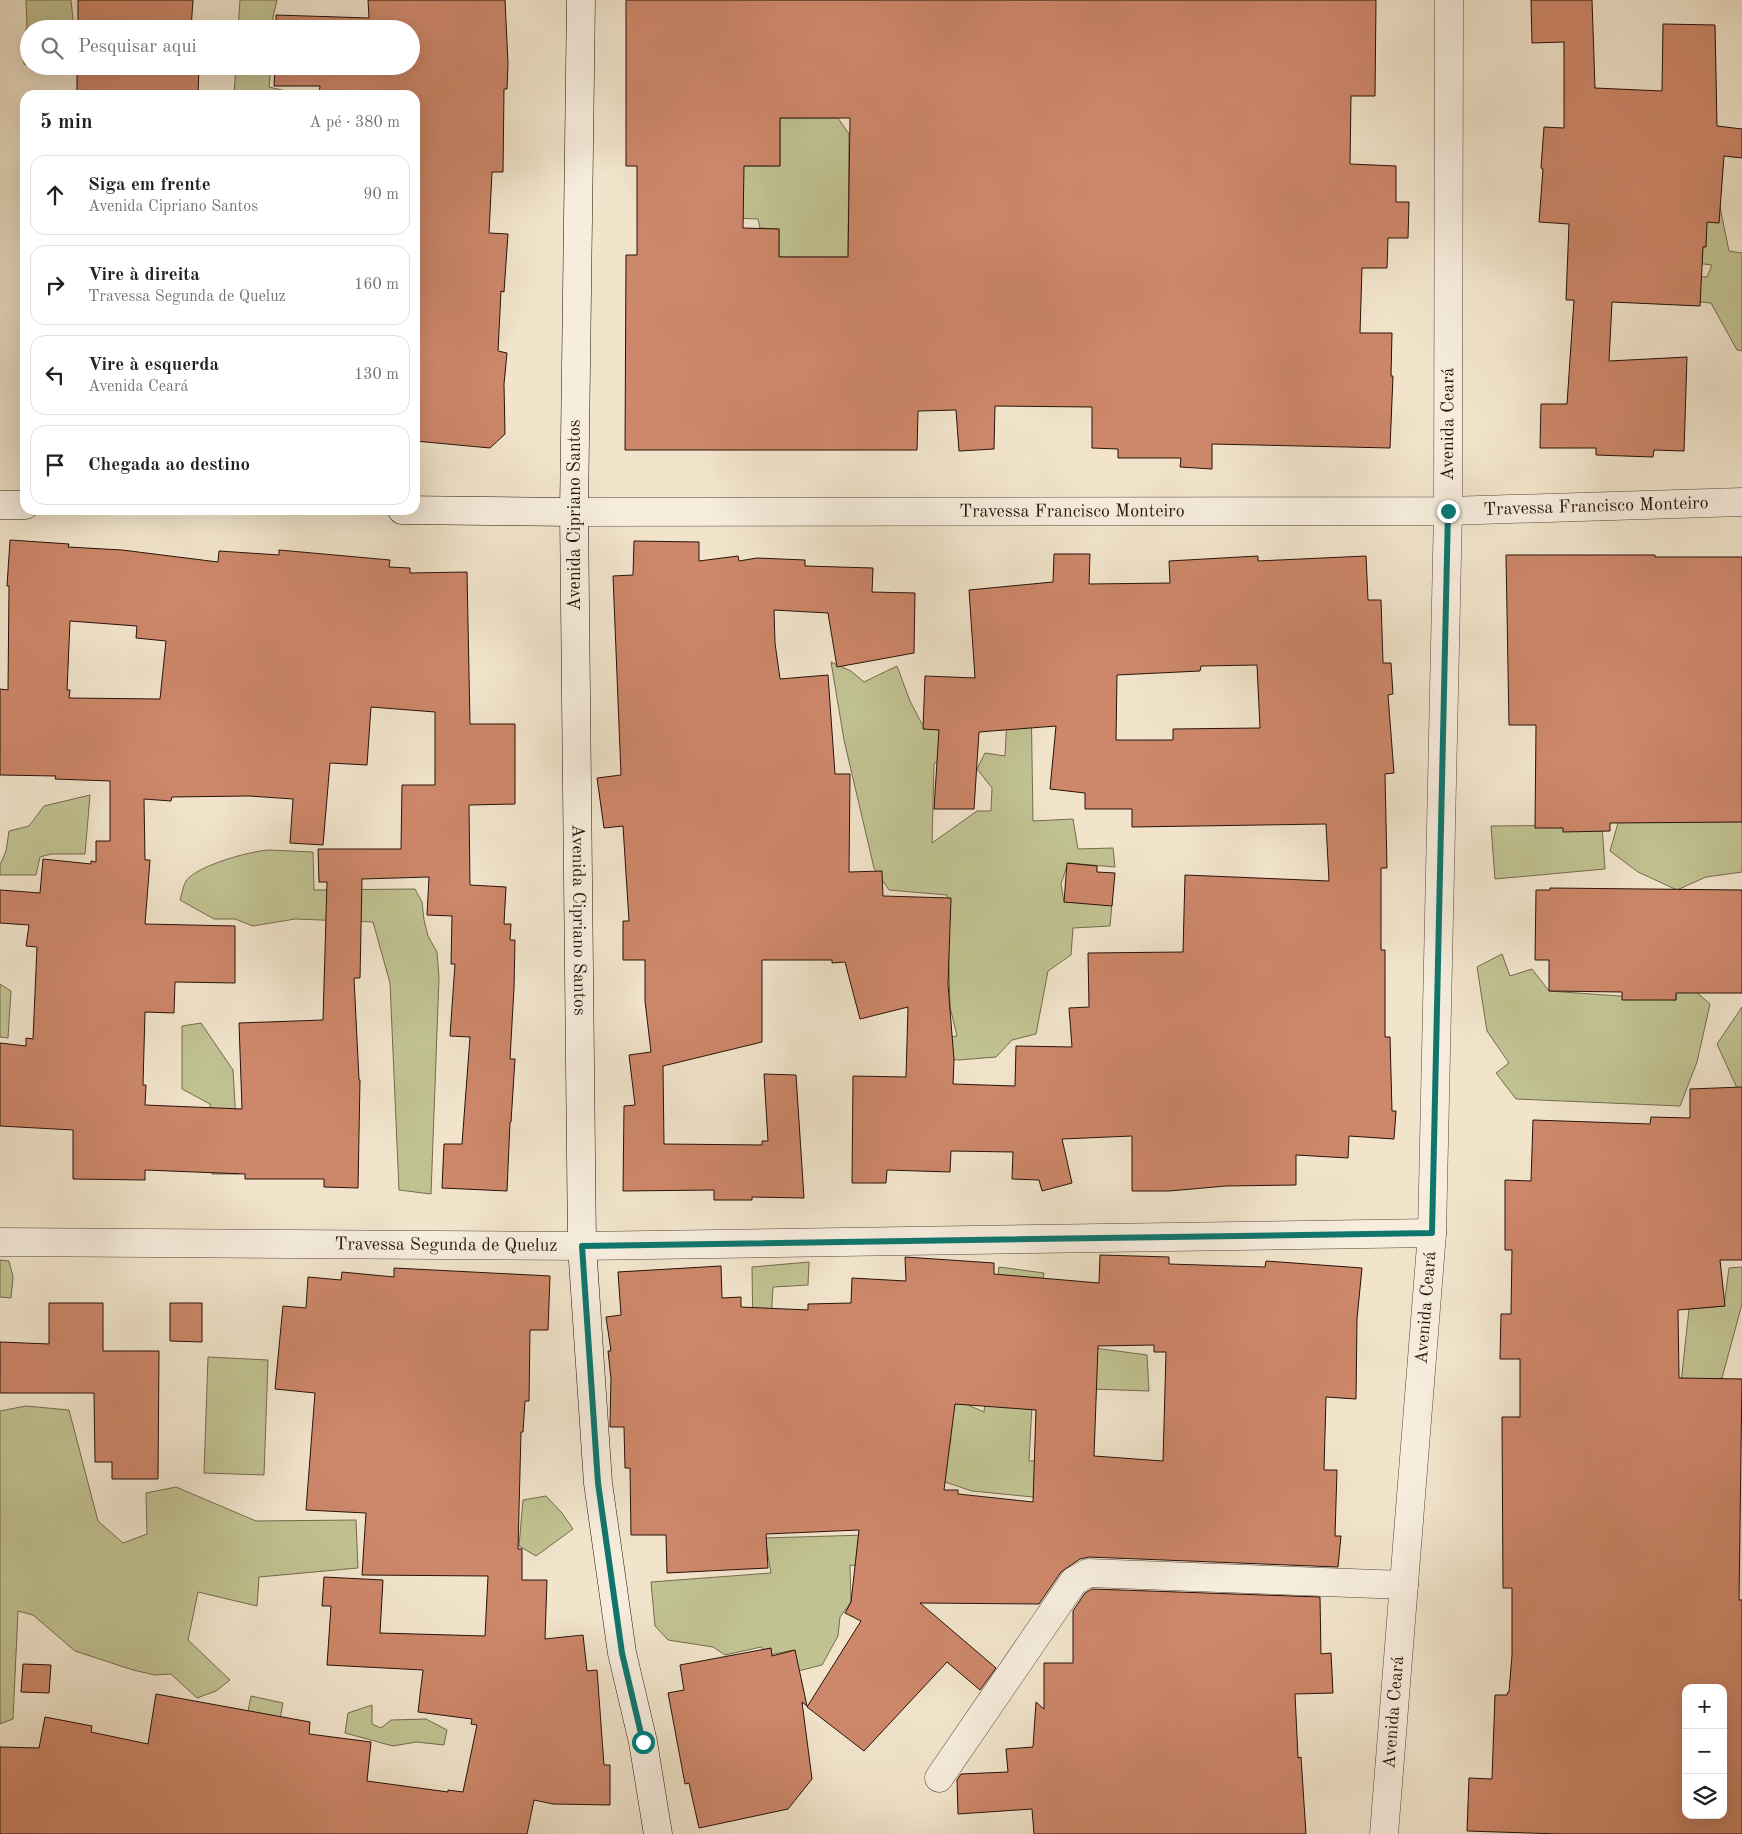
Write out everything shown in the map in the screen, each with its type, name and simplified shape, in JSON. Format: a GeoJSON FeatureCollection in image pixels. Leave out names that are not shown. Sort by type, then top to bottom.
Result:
{"type":"FeatureCollection","features":[{"type":"Feature","properties":{"kind":"street","name":"Avenida Cipriano Santos"},"geometry":{"type":"LineString","coordinates":[[581,0],[574,512],[582,1246],[598,1483],[622,1653],[643,1742],[658,1834]]}},
{"type":"Feature","properties":{"kind":"street","name":"Avenida Ceará"},"geometry":{"type":"LineString","coordinates":[[1384,1834],[1432,1233],[1448,511],[1449,0]]}},
{"type":"Feature","properties":{"kind":"street","name":"Travessa Francisco Monteiro"},"geometry":{"type":"LineString","coordinates":[[420,510],[574,512],[1448,511],[1742,502]]}},
{"type":"Feature","properties":{"kind":"street"},"geometry":{"type":"LineString","coordinates":[[0,505],[20,505]]}},
{"type":"Feature","properties":{"kind":"street","name":"Travessa Segunda de Queluz"},"geometry":{"type":"LineString","coordinates":[[0,1242],[582,1246],[1432,1233]]}},
{"type":"Feature","properties":{"kind":"street"},"geometry":{"type":"LineString","coordinates":[[939,1778],[1074,1581],[1088,1573],[1404,1584]]}},
{"type":"Feature","properties":{"kind":"green space"},"geometry":{"type":"Polygon","coordinates":[[[26,0],[71,0],[73,20],[27,20],[26,0]]]}},
{"type":"Feature","properties":{"kind":"green space"},"geometry":{"type":"Polygon","coordinates":[[[240,0],[277,0],[273,20],[239,20],[240,0]]]}},
{"type":"Feature","properties":{"kind":"green space"},"geometry":{"type":"Polygon","coordinates":[[[235,75],[270,75],[269,87],[282,90],[234,90],[235,75]]]}},
{"type":"Feature","properties":{"kind":"green space"},"geometry":{"type":"Polygon","coordinates":[[[780,118],[838,118],[849,134],[848,257],[779,257],[779,229],[760,228],[758,219],[729,218],[744,166],[780,166],[780,118]]]}},
{"type":"Feature","properties":{"kind":"green space"},"geometry":{"type":"Polygon","coordinates":[[[1720,207],[1729,251],[1742,253],[1742,351],[1737,350],[1711,303],[1632,295],[1634,271],[1707,277],[1712,265],[1680,261],[1682,214],[1720,207]]]}},
{"type":"Feature","properties":{"kind":"green space"},"geometry":{"type":"Polygon","coordinates":[[[831,662],[851,671],[864,682],[897,666],[910,701],[922,724],[949,726],[950,748],[934,764],[932,843],[977,811],[991,811],[992,788],[977,769],[985,753],[1005,756],[1008,699],[1031,694],[1033,821],[1073,819],[1078,849],[1113,848],[1115,867],[1068,863],[1061,884],[1064,902],[1112,903],[1110,926],[1073,928],[1071,955],[1048,971],[1036,1034],[1012,1040],[996,1057],[959,1060],[924,1057],[913,1043],[957,1036],[950,1007],[947,895],[889,890],[874,868],[844,740],[831,662]]]}},
{"type":"Feature","properties":{"kind":"green space"},"geometry":{"type":"Polygon","coordinates":[[[1742,786],[1742,872],[1706,877],[1677,890],[1638,872],[1610,851],[1618,823],[1742,786]]]}},
{"type":"Feature","properties":{"kind":"green space"},"geometry":{"type":"Polygon","coordinates":[[[90,795],[85,854],[51,854],[40,857],[36,875],[0,875],[0,865],[6,851],[9,831],[29,826],[44,806],[90,795]]]}},
{"type":"Feature","properties":{"kind":"green space"},"geometry":{"type":"Polygon","coordinates":[[[1602,825],[1605,869],[1495,879],[1491,826],[1602,825]]]}},
{"type":"Feature","properties":{"kind":"green space"},"geometry":{"type":"Polygon","coordinates":[[[269,850],[313,852],[314,890],[415,889],[422,902],[428,936],[437,952],[439,978],[431,1194],[399,1190],[390,983],[373,922],[295,919],[253,926],[235,919],[214,919],[180,900],[186,881],[192,875],[224,860],[269,850]]]}},
{"type":"Feature","properties":{"kind":"green space"},"geometry":{"type":"Polygon","coordinates":[[[1502,954],[1510,976],[1532,969],[1549,991],[1676,1000],[1677,975],[1710,1004],[1697,1062],[1680,1106],[1516,1099],[1496,1073],[1509,1063],[1487,1031],[1477,967],[1502,954]]]}},
{"type":"Feature","properties":{"kind":"green space"},"geometry":{"type":"Polygon","coordinates":[[[0,984],[11,991],[8,1038],[0,1037],[0,984]]]}},
{"type":"Feature","properties":{"kind":"green space"},"geometry":{"type":"Polygon","coordinates":[[[1742,1007],[1742,1099],[1717,1044],[1742,1007]]]}},
{"type":"Feature","properties":{"kind":"green space"},"geometry":{"type":"Polygon","coordinates":[[[201,1023],[233,1070],[239,1174],[212,1174],[210,1104],[182,1089],[182,1026],[201,1023]]]}},
{"type":"Feature","properties":{"kind":"green space"},"geometry":{"type":"Polygon","coordinates":[[[0,1260],[9,1261],[13,1277],[11,1298],[0,1297],[0,1260]]]}},
{"type":"Feature","properties":{"kind":"green space"},"geometry":{"type":"Polygon","coordinates":[[[809,1262],[808,1285],[773,1287],[768,1372],[754,1399],[752,1267],[809,1262]]]}},
{"type":"Feature","properties":{"kind":"green space"},"geometry":{"type":"Polygon","coordinates":[[[999,1267],[1044,1273],[1035,1340],[1147,1355],[1149,1391],[1033,1387],[1029,1461],[1054,1461],[1043,1498],[972,1491],[939,1480],[951,1439],[927,1387],[984,1412],[999,1267]]]}},
{"type":"Feature","properties":{"kind":"green space"},"geometry":{"type":"Polygon","coordinates":[[[1742,1267],[1742,1304],[1722,1378],[1681,1383],[1689,1309],[1724,1306],[1729,1268],[1742,1267]]]}},
{"type":"Feature","properties":{"kind":"green space"},"geometry":{"type":"Polygon","coordinates":[[[208,1357],[268,1360],[264,1475],[204,1473],[208,1357]]]}},
{"type":"Feature","properties":{"kind":"green space"},"geometry":{"type":"Polygon","coordinates":[[[26,1406],[69,1410],[98,1521],[123,1543],[147,1534],[146,1493],[176,1487],[256,1521],[356,1520],[358,1568],[259,1577],[257,1606],[198,1592],[188,1640],[230,1680],[216,1691],[197,1698],[171,1674],[155,1675],[133,1670],[75,1651],[33,1615],[18,1611],[13,1719],[0,1724],[0,1411],[26,1406]]]}},
{"type":"Feature","properties":{"kind":"green space"},"geometry":{"type":"Polygon","coordinates":[[[546,1496],[562,1513],[573,1529],[536,1556],[519,1546],[523,1500],[546,1496]]]}},
{"type":"Feature","properties":{"kind":"green space"},"geometry":{"type":"Polygon","coordinates":[[[866,1535],[868,1567],[850,1565],[851,1602],[840,1617],[838,1636],[822,1665],[794,1672],[794,1650],[769,1655],[761,1647],[725,1655],[713,1647],[668,1640],[655,1626],[651,1582],[771,1573],[765,1538],[866,1535]]]}},
{"type":"Feature","properties":{"kind":"green space"},"geometry":{"type":"Polygon","coordinates":[[[251,1696],[283,1703],[267,1785],[234,1782],[251,1696]]]}},
{"type":"Feature","properties":{"kind":"green space"},"geometry":{"type":"Polygon","coordinates":[[[372,1705],[372,1724],[381,1728],[391,1720],[426,1719],[447,1730],[444,1745],[416,1742],[393,1746],[345,1733],[348,1713],[372,1705]]]}},
{"type":"Feature","properties":{"kind":"building"},"geometry":{"type":"Polygon","coordinates":[[[78,0],[193,0],[192,20],[78,20],[78,0]]]}},
{"type":"Feature","properties":{"kind":"building"},"geometry":{"type":"Polygon","coordinates":[[[368,0],[505,0],[508,63],[507,89],[504,89],[503,172],[492,172],[489,233],[508,234],[504,292],[501,291],[498,351],[507,353],[504,384],[505,434],[490,448],[420,441],[420,90],[320,90],[320,86],[274,86],[275,75],[420,75],[420,20],[276,20],[276,15],[369,18],[368,0]]]}},
{"type":"Feature","properties":{"kind":"building"},"geometry":{"type":"Polygon","coordinates":[[[626,0],[1376,0],[1375,96],[1351,96],[1350,164],[1396,166],[1396,202],[1409,202],[1408,238],[1388,238],[1387,268],[1362,268],[1360,333],[1392,333],[1391,376],[1393,376],[1390,448],[1212,444],[1212,469],[1180,467],[1181,458],[1118,458],[1118,449],[1092,448],[1092,407],[995,406],[994,449],[959,451],[956,410],[918,411],[917,450],[625,450],[626,255],[637,255],[637,166],[626,166],[626,0]],[[780,118],[780,166],[744,166],[743,228],[779,229],[779,257],[848,257],[850,118],[780,118]]]}},
{"type":"Feature","properties":{"kind":"building"},"geometry":{"type":"Polygon","coordinates":[[[1531,0],[1592,0],[1595,88],[1662,91],[1663,24],[1715,25],[1717,126],[1742,129],[1742,158],[1724,156],[1719,223],[1707,222],[1706,247],[1703,247],[1700,306],[1612,302],[1609,361],[1687,357],[1684,451],[1654,450],[1653,457],[1596,455],[1596,448],[1540,448],[1541,404],[1567,404],[1574,300],[1566,300],[1569,224],[1539,222],[1544,127],[1564,128],[1564,42],[1532,43],[1531,0]]]}},
{"type":"Feature","properties":{"kind":"building"},"geometry":{"type":"Polygon","coordinates":[[[77,75],[199,75],[198,90],[77,90],[77,75]]]}},
{"type":"Feature","properties":{"kind":"building"},"geometry":{"type":"Polygon","coordinates":[[[10,540],[69,544],[68,547],[122,550],[218,562],[219,551],[279,555],[279,550],[390,560],[389,567],[410,568],[410,573],[467,572],[470,724],[515,724],[515,804],[469,805],[470,885],[506,887],[504,924],[511,924],[510,940],[515,940],[510,1059],[515,1059],[507,1191],[442,1188],[444,1144],[462,1144],[470,1037],[450,1036],[455,964],[451,964],[452,916],[427,915],[429,877],[362,879],[360,978],[354,978],[360,1080],[358,1188],[324,1187],[324,1179],[245,1179],[245,1174],[145,1170],[145,1180],[73,1179],[73,1130],[0,1126],[0,1043],[26,1046],[26,1038],[33,1039],[37,947],[26,946],[29,925],[0,923],[0,890],[40,893],[43,859],[91,864],[91,861],[96,862],[96,841],[110,841],[110,781],[55,779],[56,776],[0,775],[0,689],[8,690],[9,586],[7,586],[10,540]],[[70,621],[67,690],[70,690],[69,698],[160,699],[166,641],[136,638],[137,626],[70,621]],[[371,707],[367,765],[330,763],[323,845],[290,843],[293,799],[249,796],[172,797],[171,801],[144,799],[145,860],[150,860],[145,924],[235,926],[235,983],[175,982],[174,1013],[145,1012],[143,1085],[146,1085],[145,1105],[242,1109],[239,1023],[323,1020],[327,882],[319,882],[318,849],[401,849],[402,785],[435,785],[435,712],[371,707]]]}},
{"type":"Feature","properties":{"kind":"building"},"geometry":{"type":"Polygon","coordinates":[[[634,541],[699,542],[699,561],[738,556],[739,561],[757,558],[805,560],[805,566],[873,568],[872,592],[915,593],[914,653],[837,667],[828,613],[774,610],[775,643],[780,679],[828,675],[835,774],[850,774],[849,872],[882,871],[883,896],[951,898],[948,984],[954,1060],[953,1084],[1015,1086],[1016,1046],[1072,1047],[1069,1008],[1089,1007],[1088,953],[1183,952],[1185,875],[1329,881],[1326,824],[1132,827],[1132,809],[1085,809],[1085,793],[1050,789],[1056,726],[979,732],[974,809],[934,809],[939,730],[923,729],[925,676],[975,678],[969,590],[1053,582],[1054,554],[1090,554],[1089,584],[1170,583],[1169,561],[1258,556],[1258,561],[1366,556],[1368,600],[1381,600],[1383,663],[1391,663],[1393,694],[1388,695],[1394,773],[1385,774],[1387,868],[1381,868],[1381,950],[1385,950],[1385,1037],[1390,1037],[1392,1111],[1396,1111],[1394,1139],[1349,1136],[1348,1158],[1296,1155],[1296,1185],[1226,1186],[1169,1191],[1132,1191],[1132,1136],[1062,1139],[1072,1183],[1042,1191],[1039,1180],[1012,1179],[1013,1152],[951,1151],[950,1172],[887,1170],[886,1183],[852,1183],[853,1076],[906,1077],[908,1007],[860,1019],[845,962],[832,963],[832,960],[762,960],[762,1042],[663,1066],[664,1144],[762,1145],[762,1141],[768,1141],[764,1074],[796,1075],[804,1198],[752,1197],[752,1200],[714,1200],[714,1190],[623,1191],[624,1106],[635,1105],[629,1055],[651,1052],[645,1001],[645,960],[623,960],[623,921],[629,921],[623,826],[604,828],[597,778],[621,775],[613,576],[633,575],[634,541]],[[1257,665],[1201,666],[1200,671],[1117,675],[1116,740],[1173,740],[1173,729],[1260,728],[1257,665]]]}},
{"type":"Feature","properties":{"kind":"building"},"geometry":{"type":"Polygon","coordinates":[[[1506,555],[1742,557],[1742,822],[1610,823],[1610,831],[1563,832],[1563,828],[1535,828],[1536,725],[1509,725],[1506,555]]]}},
{"type":"Feature","properties":{"kind":"building"},"geometry":{"type":"Polygon","coordinates":[[[1067,863],[1097,866],[1097,872],[1115,873],[1112,906],[1064,902],[1067,863]]]}},
{"type":"Feature","properties":{"kind":"building"},"geometry":{"type":"Polygon","coordinates":[[[1550,888],[1742,890],[1742,993],[1676,993],[1676,1000],[1622,1000],[1622,992],[1549,991],[1549,960],[1535,960],[1536,890],[1550,890],[1550,888]]]}},
{"type":"Feature","properties":{"kind":"building"},"geometry":{"type":"Polygon","coordinates":[[[1742,1087],[1742,1260],[1720,1260],[1725,1306],[1678,1310],[1679,1378],[1742,1379],[1739,1600],[1742,1600],[1742,1834],[1560,1834],[1467,1831],[1469,1778],[1492,1779],[1495,1695],[1507,1695],[1509,1692],[1512,1655],[1512,1588],[1503,1588],[1502,1417],[1520,1417],[1520,1359],[1500,1359],[1501,1314],[1511,1314],[1512,1250],[1505,1250],[1505,1180],[1531,1181],[1533,1120],[1650,1124],[1651,1117],[1690,1118],[1690,1089],[1742,1087]]]}},
{"type":"Feature","properties":{"kind":"building"},"geometry":{"type":"Polygon","coordinates":[[[1100,1255],[1169,1257],[1169,1264],[1265,1267],[1266,1261],[1362,1268],[1357,1319],[1356,1399],[1326,1397],[1324,1470],[1337,1470],[1335,1536],[1341,1536],[1338,1567],[1089,1557],[1080,1559],[1061,1572],[1039,1604],[920,1603],[996,1668],[980,1690],[947,1662],[864,1751],[807,1707],[861,1621],[845,1613],[851,1602],[859,1530],[766,1534],[768,1568],[667,1573],[666,1535],[631,1535],[630,1468],[625,1468],[624,1427],[610,1427],[611,1379],[608,1351],[611,1351],[606,1317],[621,1315],[618,1272],[721,1266],[722,1298],[741,1297],[741,1307],[808,1310],[808,1304],[851,1303],[852,1278],[906,1281],[905,1257],[994,1263],[994,1274],[1099,1283],[1100,1255]],[[1154,1345],[1098,1346],[1094,1456],[1163,1461],[1166,1352],[1154,1352],[1154,1345]],[[955,1404],[944,1490],[958,1490],[958,1494],[1033,1502],[1036,1410],[955,1404]]]}},
{"type":"Feature","properties":{"kind":"building"},"geometry":{"type":"Polygon","coordinates":[[[394,1268],[550,1276],[548,1330],[530,1330],[529,1401],[525,1401],[523,1432],[521,1432],[518,1549],[522,1549],[522,1580],[547,1580],[545,1639],[583,1635],[587,1671],[597,1670],[604,1765],[610,1765],[610,1805],[553,1804],[534,1800],[527,1834],[0,1834],[0,1747],[39,1748],[45,1717],[92,1726],[91,1732],[148,1744],[156,1694],[310,1722],[309,1734],[371,1742],[367,1781],[448,1792],[448,1790],[463,1792],[477,1725],[471,1724],[472,1719],[418,1712],[423,1670],[327,1665],[331,1606],[322,1606],[324,1577],[383,1580],[380,1633],[485,1636],[488,1576],[362,1575],[366,1513],[306,1510],[315,1393],[275,1389],[283,1306],[306,1308],[308,1277],[341,1280],[342,1272],[394,1277],[394,1268]]]}},
{"type":"Feature","properties":{"kind":"building"},"geometry":{"type":"Polygon","coordinates":[[[49,1303],[103,1303],[103,1351],[159,1351],[158,1479],[112,1479],[112,1462],[95,1462],[94,1393],[0,1393],[0,1342],[49,1344],[49,1303]]]}},
{"type":"Feature","properties":{"kind":"building"},"geometry":{"type":"Polygon","coordinates":[[[170,1303],[202,1303],[202,1342],[170,1341],[170,1303]]]}},
{"type":"Feature","properties":{"kind":"building"},"geometry":{"type":"Polygon","coordinates":[[[1092,1589],[1320,1597],[1321,1654],[1331,1653],[1333,1693],[1295,1694],[1298,1758],[1301,1757],[1306,1834],[1034,1834],[1032,1809],[958,1814],[957,1780],[961,1774],[1008,1772],[1006,1749],[1033,1747],[1036,1702],[1044,1709],[1044,1663],[1073,1663],[1073,1611],[1085,1593],[1092,1589]]]}},
{"type":"Feature","properties":{"kind":"building"},"geometry":{"type":"Polygon","coordinates":[[[771,1648],[772,1656],[795,1650],[807,1706],[802,1702],[812,1779],[788,1809],[699,1828],[689,1783],[685,1784],[668,1693],[684,1690],[680,1665],[771,1648]]]}},
{"type":"Feature","properties":{"kind":"building"},"geometry":{"type":"Polygon","coordinates":[[[23,1664],[51,1665],[49,1693],[21,1692],[23,1664]]]}},
{"type":"Feature","properties":{"kind":"route"},"geometry":{"type":"LineString","coordinates":[[643,1742],[622,1653],[598,1483],[582,1246],[1432,1233],[1448,511]]}}]}
